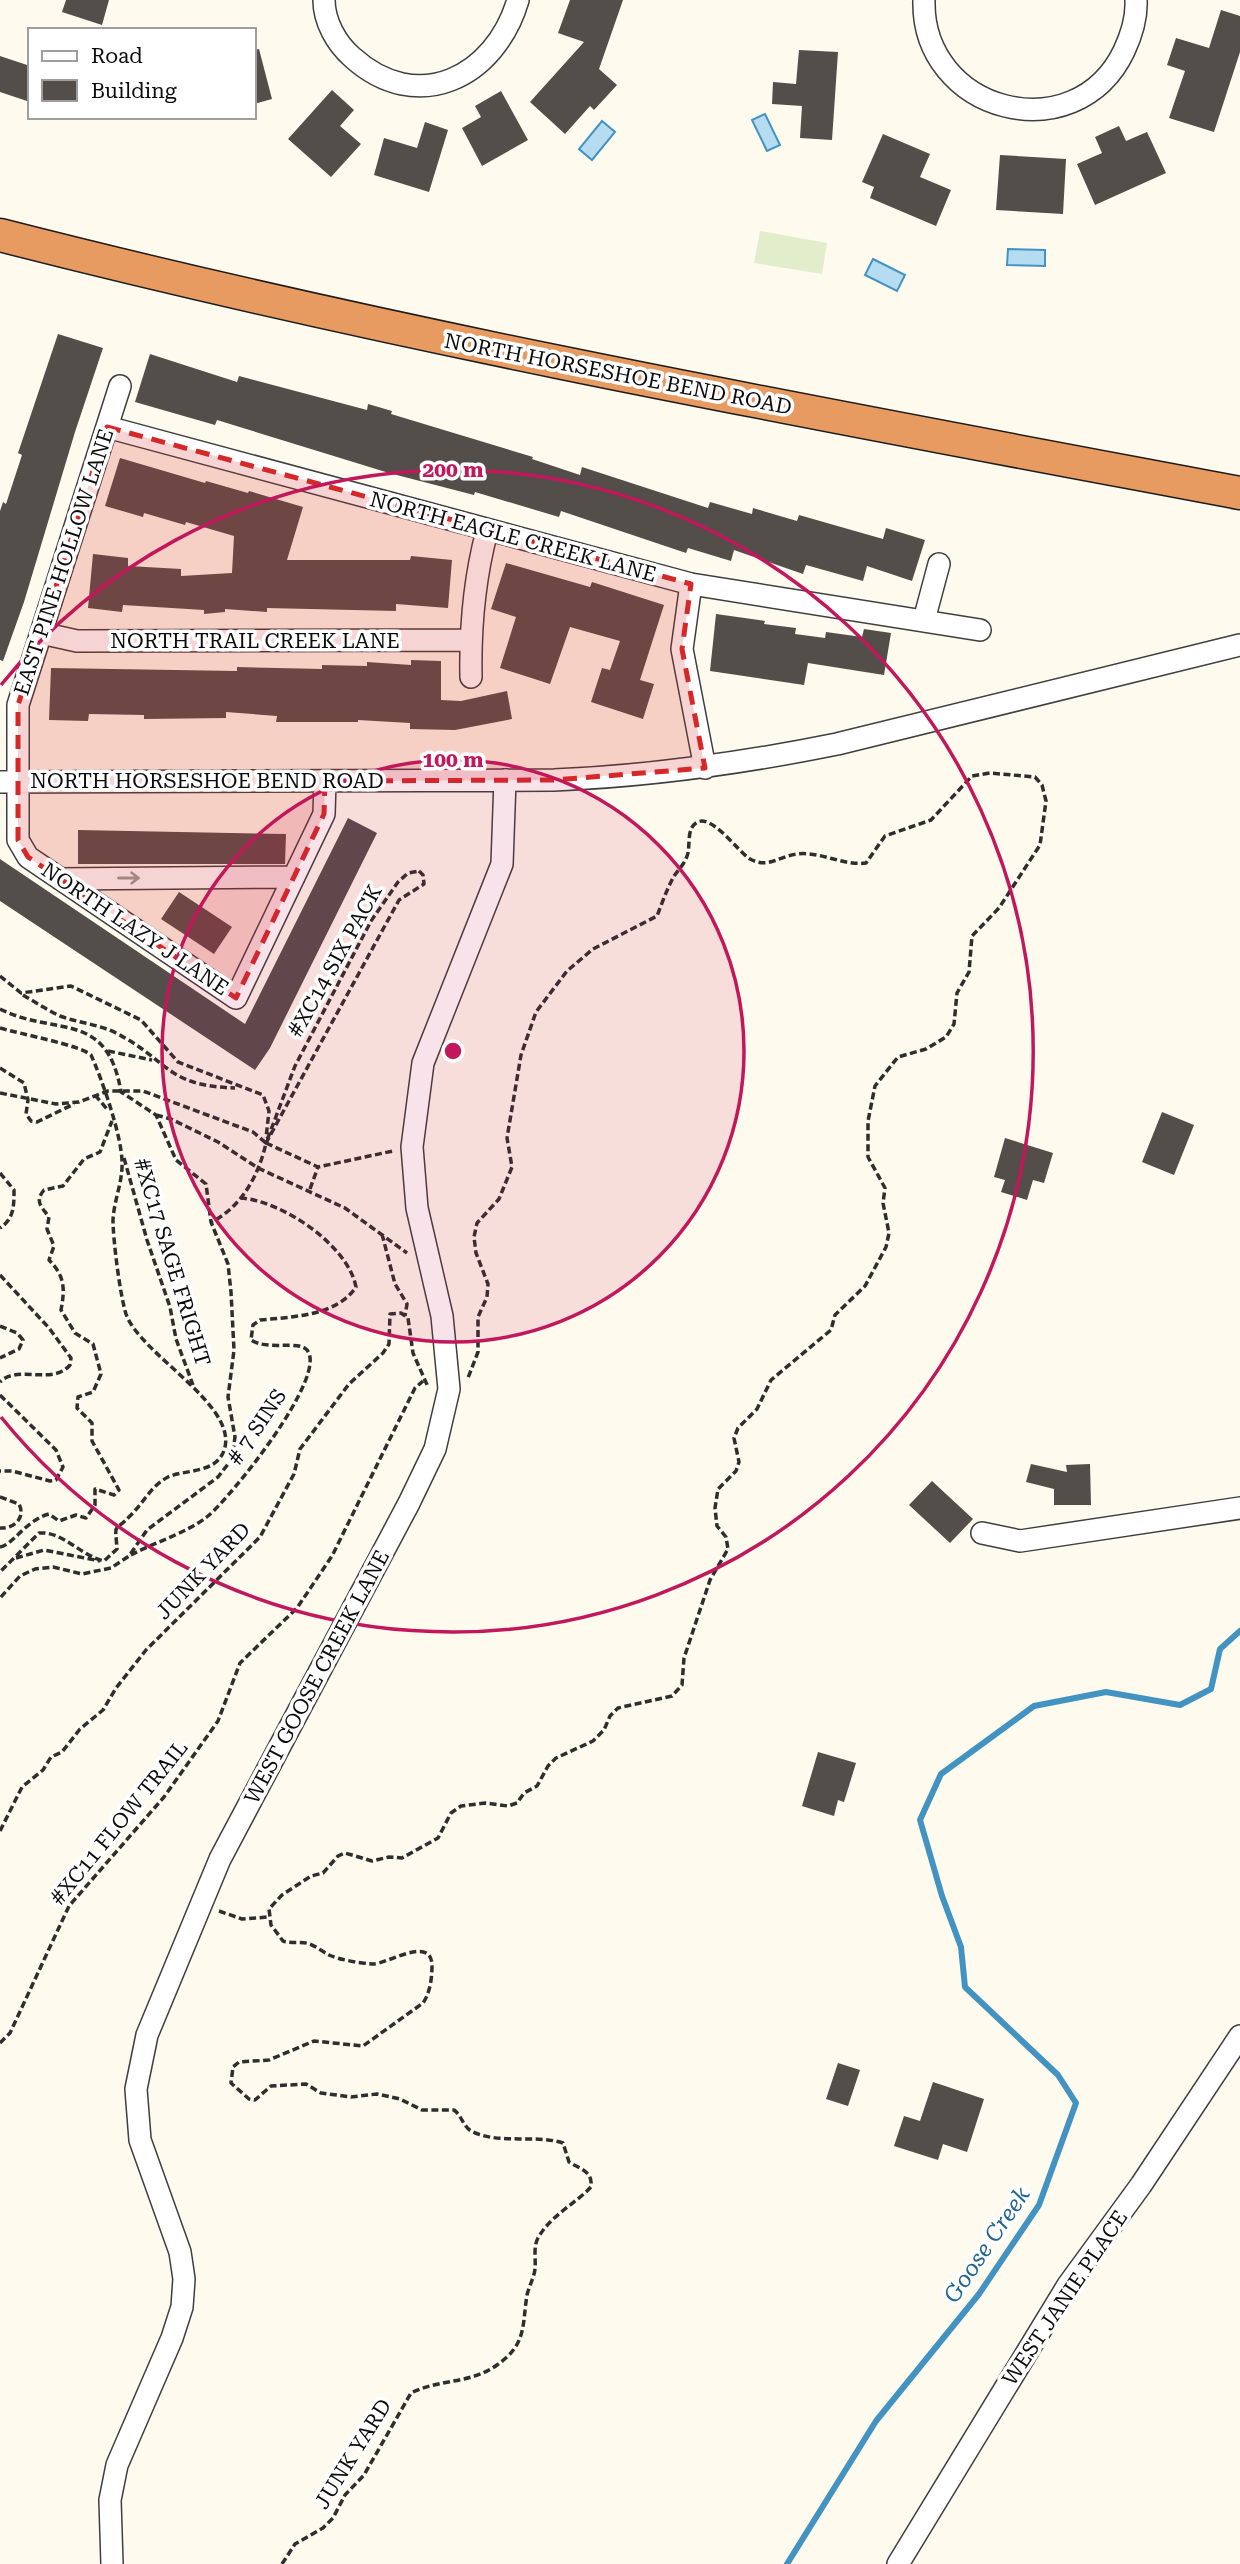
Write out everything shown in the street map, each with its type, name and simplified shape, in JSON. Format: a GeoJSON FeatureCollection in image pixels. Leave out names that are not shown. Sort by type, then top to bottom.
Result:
{"type":"FeatureCollection","features":[{"type":"Feature","properties":{"kind":"highway","name":"NORTH HORSESHOE BEND ROAD"},"geometry":{"type":"LineString","coordinates":[[0,235],[254,298],[480,348],[1240,493]]}},
{"type":"Feature","properties":{"kind":"street"},"geometry":{"type":"LineString","coordinates":[[324,0],[332,30],[344,50],[364,68],[388,80],[411,85],[436,84],[464,75],[487,59],[511,24],[518,0]]}},
{"type":"Feature","properties":{"kind":"street"},"geometry":{"type":"LineString","coordinates":[[924,0],[923,17],[932,48],[950,75],[975,96],[994,104],[1036,111],[1068,104],[1096,88],[1118,64],[1132,35],[1136,0]]}},
{"type":"Feature","properties":{"kind":"street","name":"EAST PINE HOLLOW LANE"},"geometry":{"type":"LineString","coordinates":[[8,782],[18,705],[120,386]]}},
{"type":"Feature","properties":{"kind":"street","name":"NORTH EAGLE CREEK LANE"},"geometry":{"type":"LineString","coordinates":[[107,427],[691,584],[980,630]]}},
{"type":"Feature","properties":{"kind":"street"},"geometry":{"type":"LineString","coordinates":[[471,677],[470,640],[476,570],[487,531]]}},
{"type":"Feature","properties":{"kind":"street"},"geometry":{"type":"LineString","coordinates":[[924,620],[939,564]]}},
{"type":"Feature","properties":{"kind":"street"},"geometry":{"type":"LineString","coordinates":[[691,584],[682,649],[705,768]]}},
{"type":"Feature","properties":{"kind":"street","name":"NORTH TRAIL CREEK LANE"},"geometry":{"type":"LineString","coordinates":[[41,633],[77,641],[470,640]]}},
{"type":"Feature","properties":{"kind":"street","name":"NORTH HORSESHOE BEND ROAD"},"geometry":{"type":"LineString","coordinates":[[8,782],[634,777],[705,768],[837,744],[1240,645]]}},
{"type":"Feature","properties":{"kind":"street","name":"WEST GOOSE CREEK LANE"},"geometry":{"type":"LineString","coordinates":[[112,2564],[110,2500],[117,2465],[182,2308],[184,2279],[180,2252],[140,2140],[136,2088],[147,2035],[200,1904],[430,1460],[444,1420],[449,1388],[442,1315],[417,1208],[412,1147],[423,1063],[502,864],[505,780]]}},
{"type":"Feature","properties":{"kind":"street"},"geometry":{"type":"LineString","coordinates":[[60,879],[294,877],[324,814],[324,781]]}},
{"type":"Feature","properties":{"kind":"street","name":"NORTH LAZY J LANE"},"geometry":{"type":"LineString","coordinates":[[8,782],[18,840],[28,857],[236,998],[294,877]]}},
{"type":"Feature","properties":{"kind":"street"},"geometry":{"type":"LineString","coordinates":[[982,1534],[1020,1541],[1112,1530],[1240,1508]]}},
{"type":"Feature","properties":{"kind":"street","name":"WEST JANIE PLACE"},"geometry":{"type":"LineString","coordinates":[[898,2564],[1068,2285],[1149,2175],[1240,2036]]}},
{"type":"Feature","properties":{"kind":"path"},"geometry":{"type":"LineString","coordinates":[[200,1904],[242,1919],[268,1917],[272,1903],[311,1876],[323,1873],[338,1856],[345,1853],[372,1861],[389,1857],[402,1858],[438,1838],[451,1813],[461,1806],[485,1803],[508,1806],[517,1803],[524,1793],[537,1787],[548,1766],[556,1758],[599,1736],[618,1707],[672,1696],[682,1685],[684,1658],[710,1580],[728,1549],[726,1537],[717,1525],[715,1508],[718,1489],[736,1471],[739,1462],[734,1438],[738,1428],[757,1409],[771,1380],[831,1330],[835,1315],[865,1286],[886,1247],[889,1233],[883,1203],[885,1188],[868,1157],[868,1121],[875,1086],[898,1057],[926,1049],[946,1037],[954,1024],[957,993],[969,972],[972,936],[999,908],[1040,845],[1046,802],[1042,785],[1035,777],[990,773],[972,776],[931,820],[885,836],[866,863],[855,864],[835,857],[795,854],[772,864],[758,862],[747,857],[714,825],[705,820],[698,821],[691,828],[687,856],[673,878],[657,916],[593,948],[567,971],[536,1012],[521,1055],[507,1138],[512,1167],[499,1199],[477,1223],[474,1237],[476,1253],[488,1284],[487,1297],[478,1317],[478,1352],[463,1387],[449,1388]]}},
{"type":"Feature","properties":{"kind":"path","name":"#XC14 SIX PACK"},"geometry":{"type":"LineString","coordinates":[[419,871],[423,875],[424,884],[400,900],[266,1143],[295,1066],[371,921],[398,882],[408,873],[419,871]]}},
{"type":"Feature","properties":{"kind":"path"},"geometry":{"type":"LineString","coordinates":[[0,976],[21,993],[59,1015],[92,1022],[119,1034],[180,1079],[206,1087],[240,1088]]}},
{"type":"Feature","properties":{"kind":"path"},"geometry":{"type":"LineString","coordinates":[[21,993],[71,986],[141,1020],[178,1062],[263,1095],[269,1111],[266,1143],[258,1168],[241,1198],[225,1215],[211,1222]]}},
{"type":"Feature","properties":{"kind":"path"},"geometry":{"type":"LineString","coordinates":[[0,1009],[84,1032],[107,1051],[117,1071],[121,1092],[156,1115],[218,1142],[258,1168],[310,1189],[381,1232],[432,1273]]}},
{"type":"Feature","properties":{"kind":"path","name":"#XC17 SAGE FRIGHT"},"geometry":{"type":"LineString","coordinates":[[0,1028],[44,1041],[84,1048],[97,1067],[146,1240],[194,1387]]}},
{"type":"Feature","properties":{"kind":"path"},"geometry":{"type":"LineString","coordinates":[[107,1051],[154,1060]]}},
{"type":"Feature","properties":{"kind":"path"},"geometry":{"type":"LineString","coordinates":[[0,1068],[24,1083],[28,1100],[26,1114],[31,1121],[37,1122],[95,1095],[143,1091],[201,1114],[233,1122],[253,1132],[266,1143],[318,1167],[412,1147]]}},
{"type":"Feature","properties":{"kind":"path"},"geometry":{"type":"LineString","coordinates":[[0,1094],[56,1104],[79,1102]]}},
{"type":"Feature","properties":{"kind":"path","name":"#XC17 SAGE FRIGHT"},"geometry":{"type":"LineString","coordinates":[[95,1095],[102,1107],[109,1110]]}},
{"type":"Feature","properties":{"kind":"path"},"geometry":{"type":"LineString","coordinates":[[0,1598],[19,1576],[35,1569],[53,1567],[91,1573],[111,1568],[129,1556],[147,1530],[218,1477],[232,1459],[234,1437],[228,1397],[234,1350],[228,1264],[211,1222],[206,1184],[176,1160],[156,1115]]}},
{"type":"Feature","properties":{"kind":"path"},"geometry":{"type":"LineString","coordinates":[[0,1547],[10,1544],[20,1530],[49,1514],[59,1521],[76,1515],[86,1518],[95,1505],[93,1492],[98,1487],[114,1495],[119,1490],[92,1441],[92,1423],[77,1408],[78,1397],[93,1392],[101,1374],[93,1344],[75,1333],[61,1310],[66,1294],[60,1270],[49,1260],[54,1246],[47,1229],[48,1217],[38,1205],[38,1199],[44,1190],[63,1186],[84,1158],[100,1152],[113,1121]]}},
{"type":"Feature","properties":{"kind":"path","name":"#XC17 SAGE FRIGHT"},"geometry":{"type":"LineString","coordinates":[[104,1561],[117,1549],[114,1534],[117,1526],[130,1516],[154,1486],[168,1477],[193,1473],[215,1462],[226,1445],[224,1428],[194,1387],[145,1342],[126,1312],[113,1220],[122,1165],[121,1147]]}},
{"type":"Feature","properties":{"kind":"path"},"geometry":{"type":"LineString","coordinates":[[310,1189],[318,1167]]}},
{"type":"Feature","properties":{"kind":"path"},"geometry":{"type":"LineString","coordinates":[[0,1173],[14,1190],[14,1208],[8,1222],[0,1228]]}},
{"type":"Feature","properties":{"kind":"path","name":"# 7 SINS"},"geometry":{"type":"LineString","coordinates":[[129,1556],[205,1519],[221,1505],[294,1406],[311,1360],[308,1350],[301,1346],[260,1345],[251,1340],[253,1325],[260,1320],[334,1307],[349,1298],[356,1287],[350,1264],[324,1238],[267,1203],[241,1198]]}},
{"type":"Feature","properties":{"kind":"path"},"geometry":{"type":"LineString","coordinates":[[381,1232],[395,1284],[407,1304],[405,1316]]}},
{"type":"Feature","properties":{"kind":"path"},"geometry":{"type":"LineString","coordinates":[[0,1275],[49,1328],[71,1358],[70,1365],[60,1374],[7,1376],[0,1382]]}},
{"type":"Feature","properties":{"kind":"path","name":"JUNK YARD"},"geometry":{"type":"LineString","coordinates":[[0,1831],[22,1787],[43,1770],[51,1756],[62,1752],[80,1729],[103,1710],[116,1688],[146,1650],[260,1537],[294,1474],[300,1449],[349,1384],[383,1353],[389,1344],[390,1314],[405,1316]]}},
{"type":"Feature","properties":{"kind":"path","name":"#XC11 FLOW TRAIL"},"geometry":{"type":"LineString","coordinates":[[0,2043],[10,2032],[69,1906],[164,1797],[218,1721],[240,1663],[297,1608],[332,1556],[415,1388],[423,1381],[411,1343],[411,1324],[405,1316]]}},
{"type":"Feature","properties":{"kind":"path"},"geometry":{"type":"LineString","coordinates":[[0,1326],[17,1333],[23,1340],[19,1349],[0,1358]]}},
{"type":"Feature","properties":{"kind":"path"},"geometry":{"type":"LineString","coordinates":[[0,1395],[56,1450],[63,1467],[56,1480],[50,1481],[12,1471],[0,1471]]}},
{"type":"Feature","properties":{"kind":"path"},"geometry":{"type":"LineString","coordinates":[[0,1497],[19,1504],[22,1509],[20,1519],[15,1525],[0,1528]]}},
{"type":"Feature","properties":{"kind":"path"},"geometry":{"type":"LineString","coordinates":[[0,1572],[30,1539],[47,1532],[104,1561]]}},
{"type":"Feature","properties":{"kind":"path"},"geometry":{"type":"LineString","coordinates":[[14,1559],[44,1550],[90,1561],[104,1561]]}},
{"type":"Feature","properties":{"kind":"path","name":"JUNK YARD"},"geometry":{"type":"LineString","coordinates":[[268,1917],[283,1941],[312,1944],[332,1956],[377,1964],[418,1951],[427,1955],[432,1960],[428,1996],[423,2003],[363,2046],[314,2041],[269,2060],[239,2062],[233,2067],[230,2076],[234,2088],[255,2100],[271,2086],[306,2084],[321,2093],[351,2097],[377,2094],[400,2099],[422,2110],[454,2110],[466,2127],[491,2137],[531,2138],[564,2143],[569,2162],[589,2173],[592,2179],[592,2187],[565,2208],[536,2241],[535,2272],[527,2294],[524,2334],[516,2346],[503,2360],[485,2371],[460,2382],[421,2388],[411,2393],[364,2475],[345,2495],[333,2518],[323,2528],[295,2544],[282,2564]]}},
{"type":"Feature","properties":{"kind":"highlighted area"},"geometry":{"type":"Polygon","coordinates":[[[107,427],[691,584],[682,649],[705,768],[554,780],[325,781],[324,814],[236,998],[28,857],[18,840],[18,705],[107,427]]]}},
{"type":"Feature","properties":{"kind":"green space"},"geometry":{"type":"Polygon","coordinates":[[[760,231],[827,243],[822,274],[754,263],[760,231]]]}},
{"type":"Feature","properties":{"kind":"water"},"geometry":{"type":"Polygon","coordinates":[[[765,114],[780,145],[767,151],[752,120],[765,114]]]}},
{"type":"Feature","properties":{"kind":"water"},"geometry":{"type":"Polygon","coordinates":[[[602,121],[615,132],[592,160],[579,149],[602,121]]]}},
{"type":"Feature","properties":{"kind":"water"},"geometry":{"type":"Polygon","coordinates":[[[1008,249],[1045,250],[1045,266],[1007,265],[1008,249]]]}},
{"type":"Feature","properties":{"kind":"water"},"geometry":{"type":"Polygon","coordinates":[[[873,259],[905,275],[897,291],[865,275],[873,259]]]}},
{"type":"Feature","properties":{"kind":"building"},"geometry":{"type":"Polygon","coordinates":[[[66,0],[109,0],[102,25],[62,12],[66,0]]]}},
{"type":"Feature","properties":{"kind":"building"},"geometry":{"type":"Polygon","coordinates":[[[570,0],[623,0],[599,69],[617,85],[594,110],[590,106],[565,134],[530,102],[584,42],[558,33],[570,0]]]}},
{"type":"Feature","properties":{"kind":"building"},"geometry":{"type":"Polygon","coordinates":[[[1221,10],[1240,16],[1240,52],[1214,132],[1169,118],[1185,71],[1167,65],[1176,38],[1209,48],[1221,10]]]}},
{"type":"Feature","properties":{"kind":"building"},"geometry":{"type":"Polygon","coordinates":[[[259,49],[272,99],[256,103],[256,50],[259,49]]]}},
{"type":"Feature","properties":{"kind":"building"},"geometry":{"type":"Polygon","coordinates":[[[799,50],[838,52],[832,140],[800,138],[802,106],[772,104],[773,82],[796,84],[799,50]]]}},
{"type":"Feature","properties":{"kind":"building"},"geometry":{"type":"Polygon","coordinates":[[[0,56],[28,65],[28,101],[0,92],[0,56]]]}},
{"type":"Feature","properties":{"kind":"building"},"geometry":{"type":"Polygon","coordinates":[[[332,90],[354,110],[340,126],[361,144],[331,177],[288,139],[332,90]]]}},
{"type":"Feature","properties":{"kind":"building"},"geometry":{"type":"Polygon","coordinates":[[[501,91],[528,140],[482,166],[462,128],[481,117],[475,106],[501,91]]]}},
{"type":"Feature","properties":{"kind":"building"},"geometry":{"type":"Polygon","coordinates":[[[425,122],[448,130],[429,192],[374,175],[384,138],[417,148],[425,122]]]}},
{"type":"Feature","properties":{"kind":"building"},"geometry":{"type":"Polygon","coordinates":[[[1119,126],[1126,141],[1147,132],[1166,173],[1095,205],[1077,164],[1102,153],[1095,137],[1119,126]]]}},
{"type":"Feature","properties":{"kind":"building"},"geometry":{"type":"Polygon","coordinates":[[[883,134],[930,154],[920,177],[951,190],[936,226],[870,198],[874,187],[862,182],[883,134]]]}},
{"type":"Feature","properties":{"kind":"building"},"geometry":{"type":"Polygon","coordinates":[[[1000,155],[1066,159],[1063,214],[996,210],[1000,155]]]}},
{"type":"Feature","properties":{"kind":"building"},"geometry":{"type":"Polygon","coordinates":[[[58,334],[103,348],[3,661],[0,660],[0,511],[3,502],[6,504],[22,455],[18,453],[58,334]]]}},
{"type":"Feature","properties":{"kind":"building"},"geometry":{"type":"Polygon","coordinates":[[[150,354],[237,382],[239,376],[367,410],[368,404],[392,411],[391,414],[533,457],[532,459],[580,475],[582,467],[708,508],[710,502],[752,514],[753,508],[797,521],[799,515],[883,539],[886,528],[925,540],[912,581],[867,566],[863,581],[806,565],[803,574],[734,550],[731,561],[688,548],[686,553],[561,511],[559,517],[475,492],[474,495],[389,473],[217,420],[215,425],[135,402],[150,354]]]}},
{"type":"Feature","properties":{"kind":"building"},"geometry":{"type":"Polygon","coordinates":[[[120,458],[205,483],[206,481],[248,493],[249,491],[303,507],[287,560],[410,560],[411,556],[452,560],[448,608],[396,604],[396,611],[267,608],[267,612],[225,609],[225,612],[204,614],[204,610],[123,605],[122,612],[88,608],[93,554],[128,558],[128,566],[181,569],[181,576],[232,573],[234,536],[186,522],[185,525],[144,513],[143,517],[105,506],[120,458]]]}},
{"type":"Feature","properties":{"kind":"building"},"geometry":{"type":"Polygon","coordinates":[[[506,563],[590,587],[592,582],[664,605],[640,680],[654,684],[643,719],[591,702],[602,668],[610,670],[620,641],[570,627],[550,684],[500,668],[516,617],[491,609],[506,563]]]}},
{"type":"Feature","properties":{"kind":"building"},"geometry":{"type":"Polygon","coordinates":[[[716,614],[765,621],[764,624],[796,628],[795,634],[825,638],[826,632],[862,637],[864,629],[891,633],[884,675],[808,663],[804,685],[710,671],[716,614]]]}},
{"type":"Feature","properties":{"kind":"building"},"geometry":{"type":"Polygon","coordinates":[[[411,660],[441,661],[441,700],[461,701],[507,691],[512,719],[455,730],[410,729],[410,723],[358,720],[276,722],[277,716],[226,712],[226,718],[144,719],[144,715],[89,714],[88,721],[49,720],[51,668],[237,671],[237,667],[322,669],[322,665],[367,666],[367,662],[411,665],[411,660]]]}},
{"type":"Feature","properties":{"kind":"building"},"geometry":{"type":"Polygon","coordinates":[[[348,818],[377,833],[270,1048],[255,1070],[0,901],[0,859],[245,1024],[348,818]]]}},
{"type":"Feature","properties":{"kind":"building"},"geometry":{"type":"Polygon","coordinates":[[[78,830],[286,834],[285,864],[78,864],[78,830]]]}},
{"type":"Feature","properties":{"kind":"building"},"geometry":{"type":"Polygon","coordinates":[[[179,892],[232,927],[214,954],[161,919],[179,892]]]}},
{"type":"Feature","properties":{"kind":"building"},"geometry":{"type":"Polygon","coordinates":[[[1162,1112],[1194,1125],[1174,1175],[1142,1162],[1162,1112]]]}},
{"type":"Feature","properties":{"kind":"building"},"geometry":{"type":"Polygon","coordinates":[[[1005,1138],[1053,1153],[1044,1183],[1033,1180],[1027,1200],[1001,1192],[1005,1180],[994,1177],[1005,1138]]]}},
{"type":"Feature","properties":{"kind":"building"},"geometry":{"type":"Polygon","coordinates":[[[1031,1464],[1067,1472],[1066,1465],[1090,1464],[1091,1505],[1054,1505],[1054,1489],[1026,1482],[1031,1464]]]}},
{"type":"Feature","properties":{"kind":"building"},"geometry":{"type":"Polygon","coordinates":[[[932,1481],[973,1519],[950,1543],[909,1505],[932,1481]]]}},
{"type":"Feature","properties":{"kind":"building"},"geometry":{"type":"Polygon","coordinates":[[[818,1752],[856,1763],[844,1802],[838,1800],[834,1816],[802,1806],[818,1752]]]}},
{"type":"Feature","properties":{"kind":"building"},"geometry":{"type":"Polygon","coordinates":[[[838,2063],[860,2070],[848,2106],[826,2099],[838,2063]]]}},
{"type":"Feature","properties":{"kind":"building"},"geometry":{"type":"Polygon","coordinates":[[[933,2082],[984,2099],[967,2152],[943,2144],[938,2160],[894,2146],[904,2116],[920,2121],[933,2082]]]}},
{"type":"Feature","properties":{"kind":"waterway","name":"Goose Creek"},"geometry":{"type":"LineString","coordinates":[[787,2564],[876,2421],[979,2294],[1039,2205],[1076,2103],[1058,2075],[965,1987],[961,1947],[942,1896],[920,1820],[941,1774],[1034,1706],[1106,1692],[1180,1705],[1211,1689],[1220,1649],[1240,1631]]}}]}
